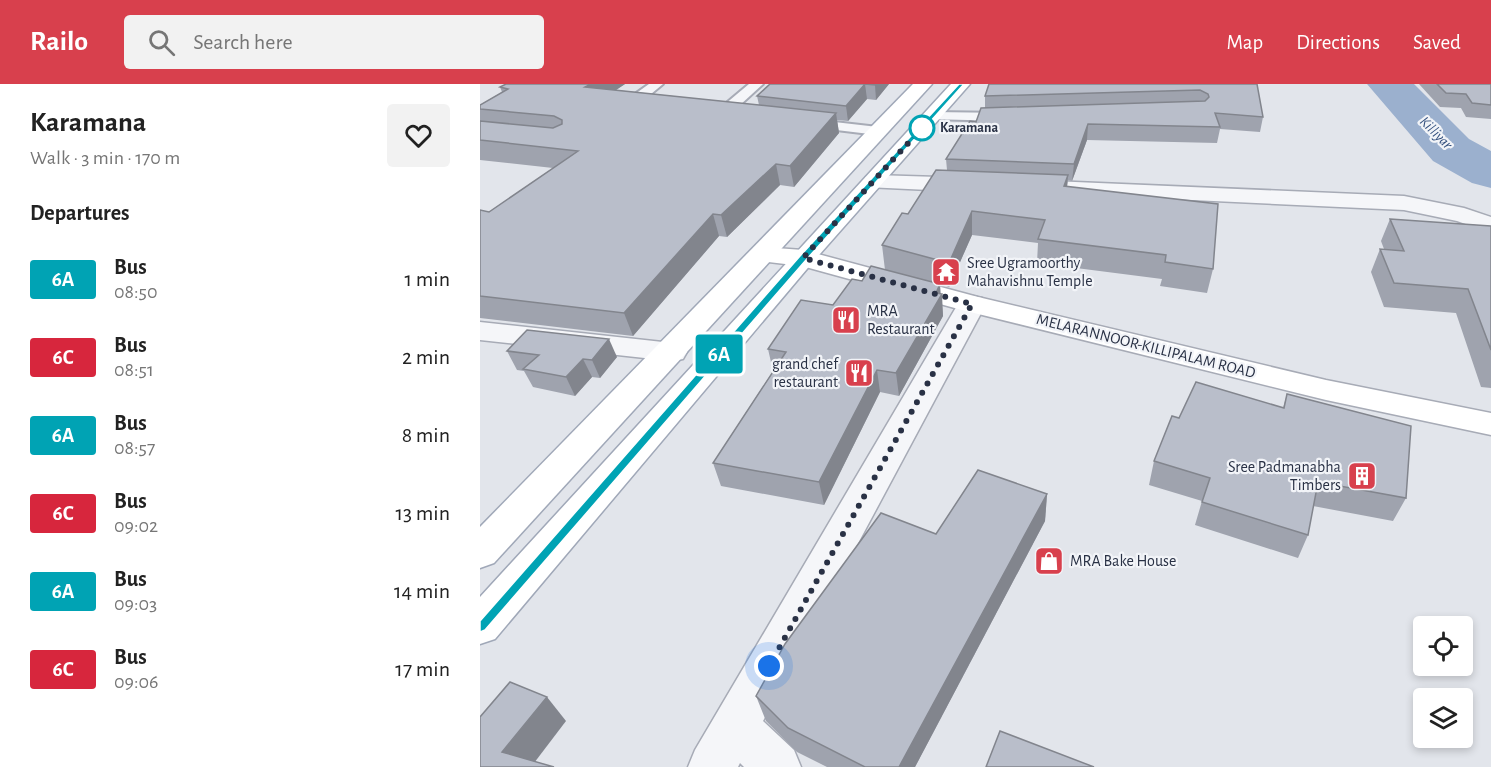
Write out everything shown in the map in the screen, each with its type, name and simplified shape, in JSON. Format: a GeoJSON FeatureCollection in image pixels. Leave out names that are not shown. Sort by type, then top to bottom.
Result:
{"type":"FeatureCollection","features":[{"type":"Feature","properties":{"kind":"main road"},"geometry":{"type":"LineString","coordinates":[[480,552],[672,352],[923,84]]}},
{"type":"Feature","properties":{"kind":"main road"},"geometry":{"type":"LineString","coordinates":[[480,626],[803,258],[961,84]]}},
{"type":"Feature","properties":{"kind":"main road","name":"MELARANNOOR-KILLIPALAM ROAD"},"geometry":{"type":"LineString","coordinates":[[761,255],[803,258],[972,304],[1326,390],[1491,424]]}},
{"type":"Feature","properties":{"kind":"street"},"geometry":{"type":"LineString","coordinates":[[874,182],[990,186]]}},
{"type":"Feature","properties":{"kind":"street"},"geometry":{"type":"LineString","coordinates":[[1025,188],[1404,203],[1464,215],[1491,226]]}},
{"type":"Feature","properties":{"kind":"street"},"geometry":{"type":"LineString","coordinates":[[712,767],[972,304]]}},
{"type":"Feature","properties":{"kind":"street"},"geometry":{"type":"LineString","coordinates":[[480,331],[672,352]]}},
{"type":"Feature","properties":{"kind":"street"},"geometry":{"type":"LineString","coordinates":[[735,726],[777,767]]}},
{"type":"Feature","properties":{"kind":"lane"},"geometry":{"type":"LineString","coordinates":[[657,84],[633,102],[667,106]]}},
{"type":"Feature","properties":{"kind":"lane"},"geometry":{"type":"LineString","coordinates":[[745,115],[717,112],[757,84]]}},
{"type":"Feature","properties":{"kind":"lane"},"geometry":{"type":"LineString","coordinates":[[932,116],[1023,117]]}},
{"type":"Feature","properties":{"kind":"lane"},"geometry":{"type":"LineString","coordinates":[[789,121],[878,131]]}},
{"type":"Feature","properties":{"kind":"building"},"geometry":{"type":"Polygon","coordinates":[[[506,84],[591,84],[585,87],[836,113],[790,166],[776,164],[721,215],[713,214],[624,313],[480,296],[480,210],[489,212],[578,151],[480,140],[480,121],[553,128],[562,124],[562,120],[554,116],[480,109],[480,105],[508,89],[500,87],[506,84]]]}},
{"type":"Feature","properties":{"kind":"building"},"geometry":{"type":"Polygon","coordinates":[[[770,84],[865,84],[846,106],[757,96],[770,84]]]}},
{"type":"Feature","properties":{"kind":"building"},"geometry":{"type":"Polygon","coordinates":[[[989,84],[1257,84],[1263,117],[1215,113],[1220,127],[1088,124],[1074,164],[946,159],[970,121],[976,122],[981,108],[1205,101],[1209,97],[1200,90],[985,96],[989,84]]]}},
{"type":"Feature","properties":{"kind":"building"},"geometry":{"type":"Polygon","coordinates":[[[1437,84],[1491,84],[1491,105],[1472,103],[1466,94],[1446,93],[1437,84]]]}},
{"type":"Feature","properties":{"kind":"building"},"geometry":{"type":"Polygon","coordinates":[[[936,170],[1068,175],[1064,186],[1218,204],[1213,269],[1165,262],[1166,255],[1038,239],[1045,220],[972,211],[949,263],[882,245],[902,213],[908,214],[936,170]]]}},
{"type":"Feature","properties":{"kind":"building"},"geometry":{"type":"Polygon","coordinates":[[[1390,219],[1491,226],[1491,350],[1468,289],[1394,283],[1380,249],[1404,251],[1390,219]]]}},
{"type":"Feature","properties":{"kind":"building"},"geometry":{"type":"Polygon","coordinates":[[[871,266],[940,284],[936,293],[942,294],[896,373],[877,370],[819,482],[713,463],[786,352],[768,349],[801,300],[833,305],[852,279],[862,281],[871,266]]]}},
{"type":"Feature","properties":{"kind":"building"},"geometry":{"type":"Polygon","coordinates":[[[527,330],[609,339],[592,360],[583,359],[566,377],[523,369],[539,355],[507,351],[527,330]]]}},
{"type":"Feature","properties":{"kind":"building"},"geometry":{"type":"Polygon","coordinates":[[[1196,382],[1284,408],[1287,394],[1411,426],[1406,498],[1318,482],[1308,535],[1202,502],[1210,478],[1154,461],[1172,416],[1179,418],[1196,382]]]}},
{"type":"Feature","properties":{"kind":"building"},"geometry":{"type":"Polygon","coordinates":[[[978,470],[1047,494],[899,767],[865,767],[788,728],[756,696],[785,644],[881,513],[936,534],[978,470]]]}},
{"type":"Feature","properties":{"kind":"building"},"geometry":{"type":"Polygon","coordinates":[[[510,682],[547,697],[502,752],[554,767],[480,767],[480,717],[510,682]]]}},
{"type":"Feature","properties":{"kind":"building"},"geometry":{"type":"Polygon","coordinates":[[[1000,731],[1094,767],[986,767],[1000,731]]]}},
{"type":"Feature","properties":{"kind":"waterway","name":"Killiyar"},"geometry":{"type":"LineString","coordinates":[[1389,84],[1451,150],[1491,172]]}},
{"type":"Feature","properties":{"kind":"bus line","name":"6A"},"geometry":{"type":"LineString","coordinates":[[480,626],[803,258],[961,84]]}},
{"type":"Feature","properties":{"kind":"place","name":"Karamana"},"geometry":{"type":"Point","coordinates":[922,128]}},
{"type":"Feature","properties":{"kind":"place","name":"Sree Ugramoorthy Mahavishnu Temple"},"geometry":{"type":"Point","coordinates":[946,272]}},
{"type":"Feature","properties":{"kind":"place","name":"MRA Restaurant"},"geometry":{"type":"Point","coordinates":[846,320]}},
{"type":"Feature","properties":{"kind":"place","name":"grand chef restaurant"},"geometry":{"type":"Point","coordinates":[859,373]}},
{"type":"Feature","properties":{"kind":"place","name":"Sree Padmanabha Timbers"},"geometry":{"type":"Point","coordinates":[1362,476]}},
{"type":"Feature","properties":{"kind":"place","name":"MRA Bake House"},"geometry":{"type":"Point","coordinates":[1049,561]}},
{"type":"Feature","properties":{"kind":"route"},"geometry":{"type":"LineString","coordinates":[[769,666],[972,304],[803,258],[922,128]]}}]}
